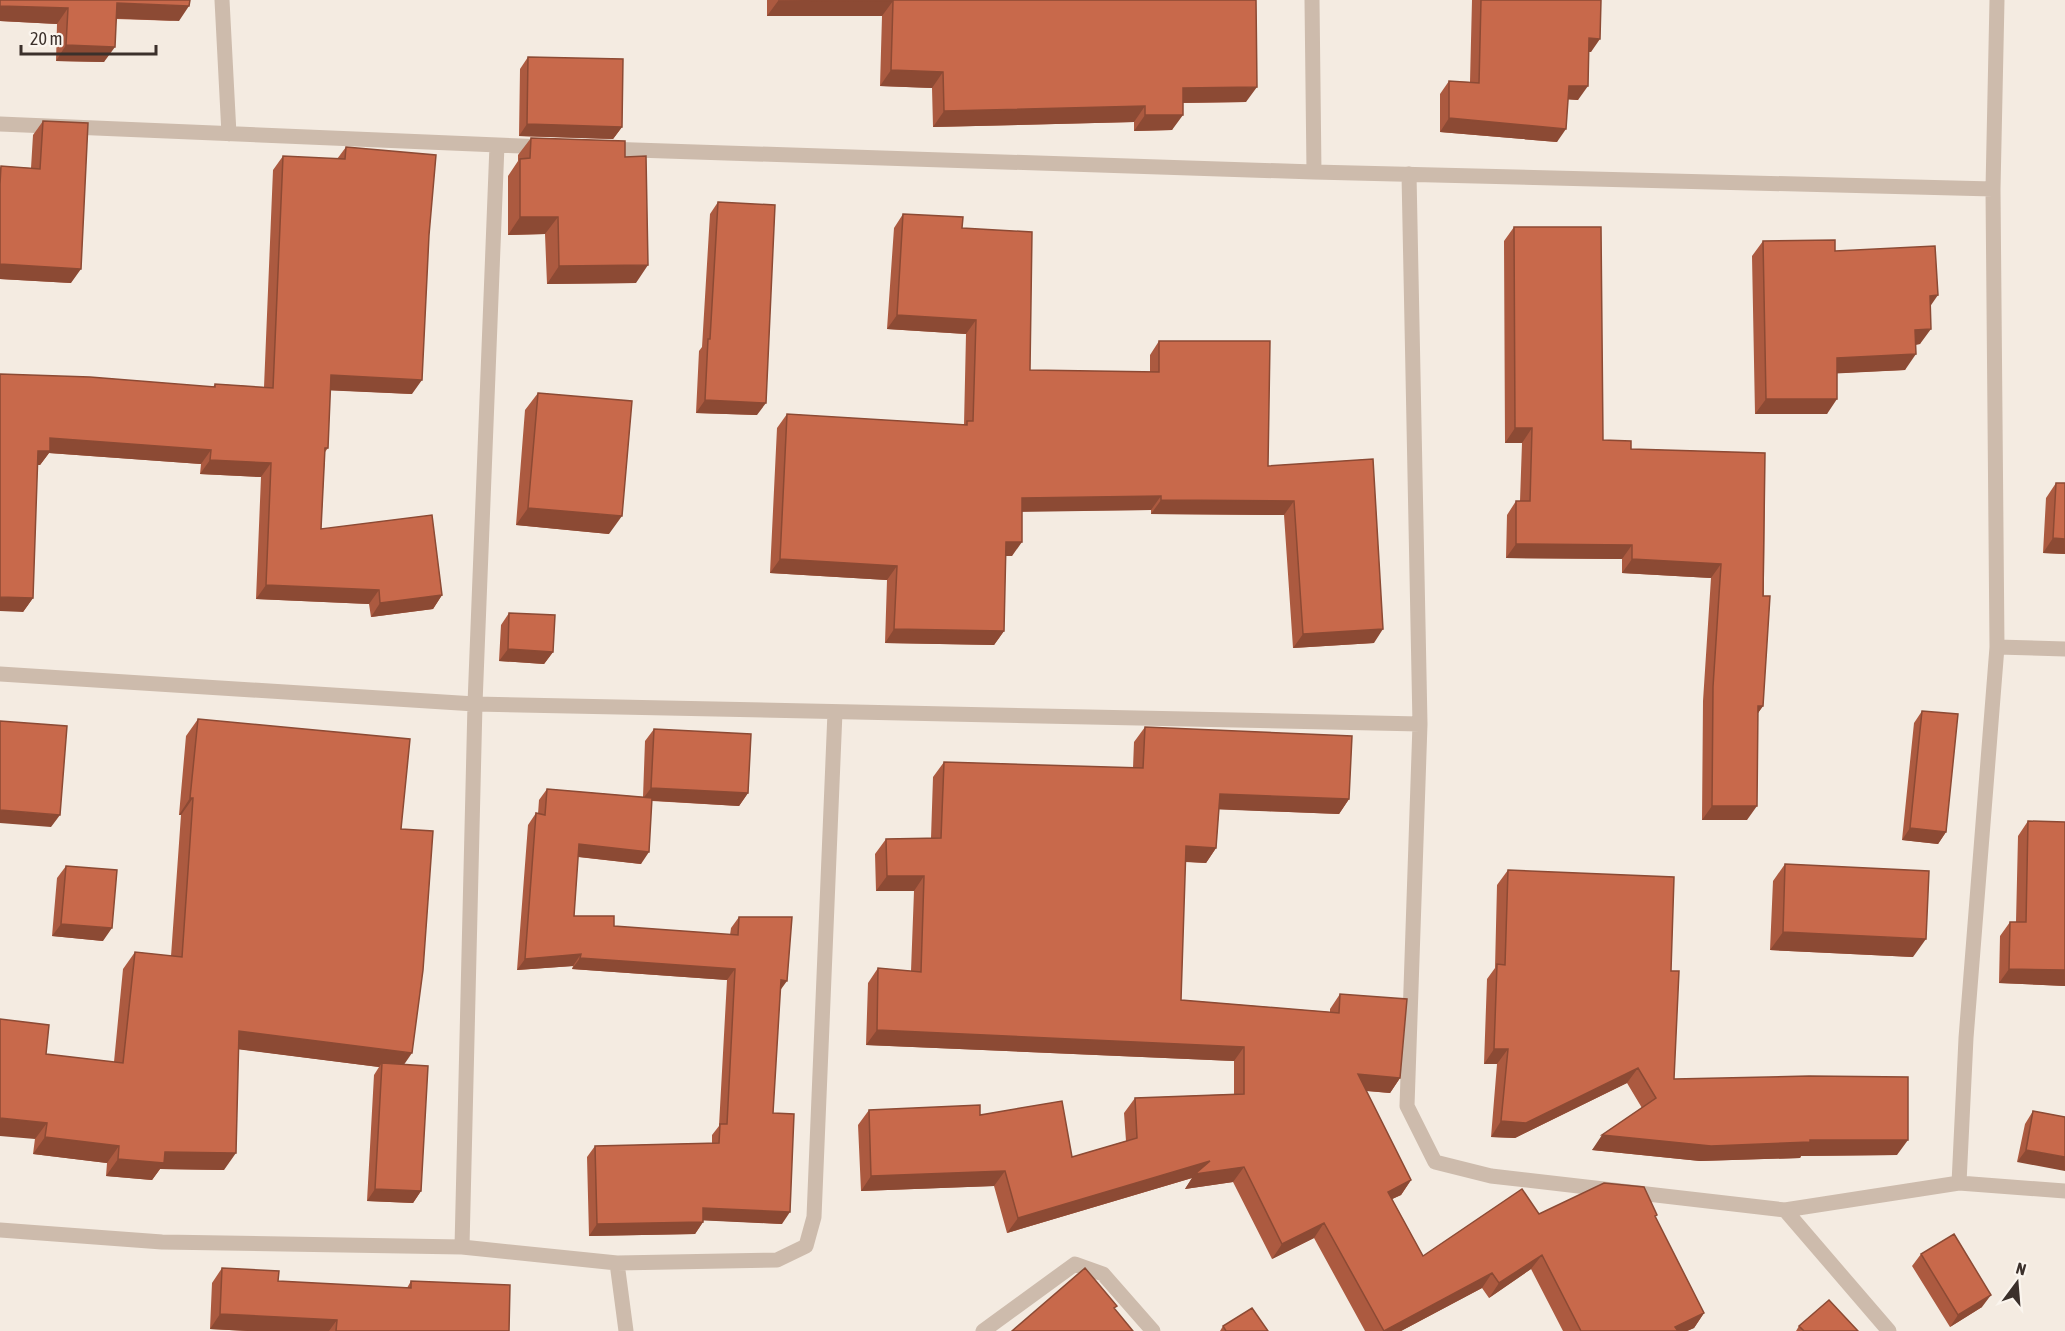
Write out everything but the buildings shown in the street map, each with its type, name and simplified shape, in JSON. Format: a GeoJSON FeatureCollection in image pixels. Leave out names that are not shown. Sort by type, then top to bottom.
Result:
{"type":"FeatureCollection","features":[{"type":"Feature","properties":{"kind":"street"},"geometry":{"type":"LineString","coordinates":[[222,0],[229,134]]}},
{"type":"Feature","properties":{"kind":"street"},"geometry":{"type":"LineString","coordinates":[[1311,0],[1314,172]]}},
{"type":"Feature","properties":{"kind":"street"},"geometry":{"type":"LineString","coordinates":[[1959,1183],[1966,1038],[1997,647],[1993,189],[1997,0]]}},
{"type":"Feature","properties":{"kind":"street"},"geometry":{"type":"LineString","coordinates":[[0,124],[556,147]]}},
{"type":"Feature","properties":{"kind":"street"},"geometry":{"type":"LineString","coordinates":[[462,1247],[475,704],[497,145]]}},
{"type":"Feature","properties":{"kind":"street"},"geometry":{"type":"LineString","coordinates":[[592,148],[1314,172],[1993,189]]}},
{"type":"Feature","properties":{"kind":"street"},"geometry":{"type":"LineString","coordinates":[[1409,174],[1419,724],[1407,1106],[1435,1162],[1491,1176],[1785,1210],[1959,1183],[2065,1191]]}},
{"type":"Feature","properties":{"kind":"street"},"geometry":{"type":"LineString","coordinates":[[1997,647],[2065,649]]}},
{"type":"Feature","properties":{"kind":"street"},"geometry":{"type":"LineString","coordinates":[[0,674],[475,704],[1419,724]]}},
{"type":"Feature","properties":{"kind":"street"},"geometry":{"type":"LineString","coordinates":[[0,1230],[162,1242],[462,1247],[617,1263],[777,1260],[806,1246],[814,1217],[835,712]]}},
{"type":"Feature","properties":{"kind":"street"},"geometry":{"type":"LineString","coordinates":[[1785,1210],[1889,1331]]}},
{"type":"Feature","properties":{"kind":"street"},"geometry":{"type":"LineString","coordinates":[[617,1263],[626,1331]]}},
{"type":"Feature","properties":{"kind":"street"},"geometry":{"type":"LineString","coordinates":[[982,1331],[1075,1264],[1104,1274],[1153,1331]]}}]}
